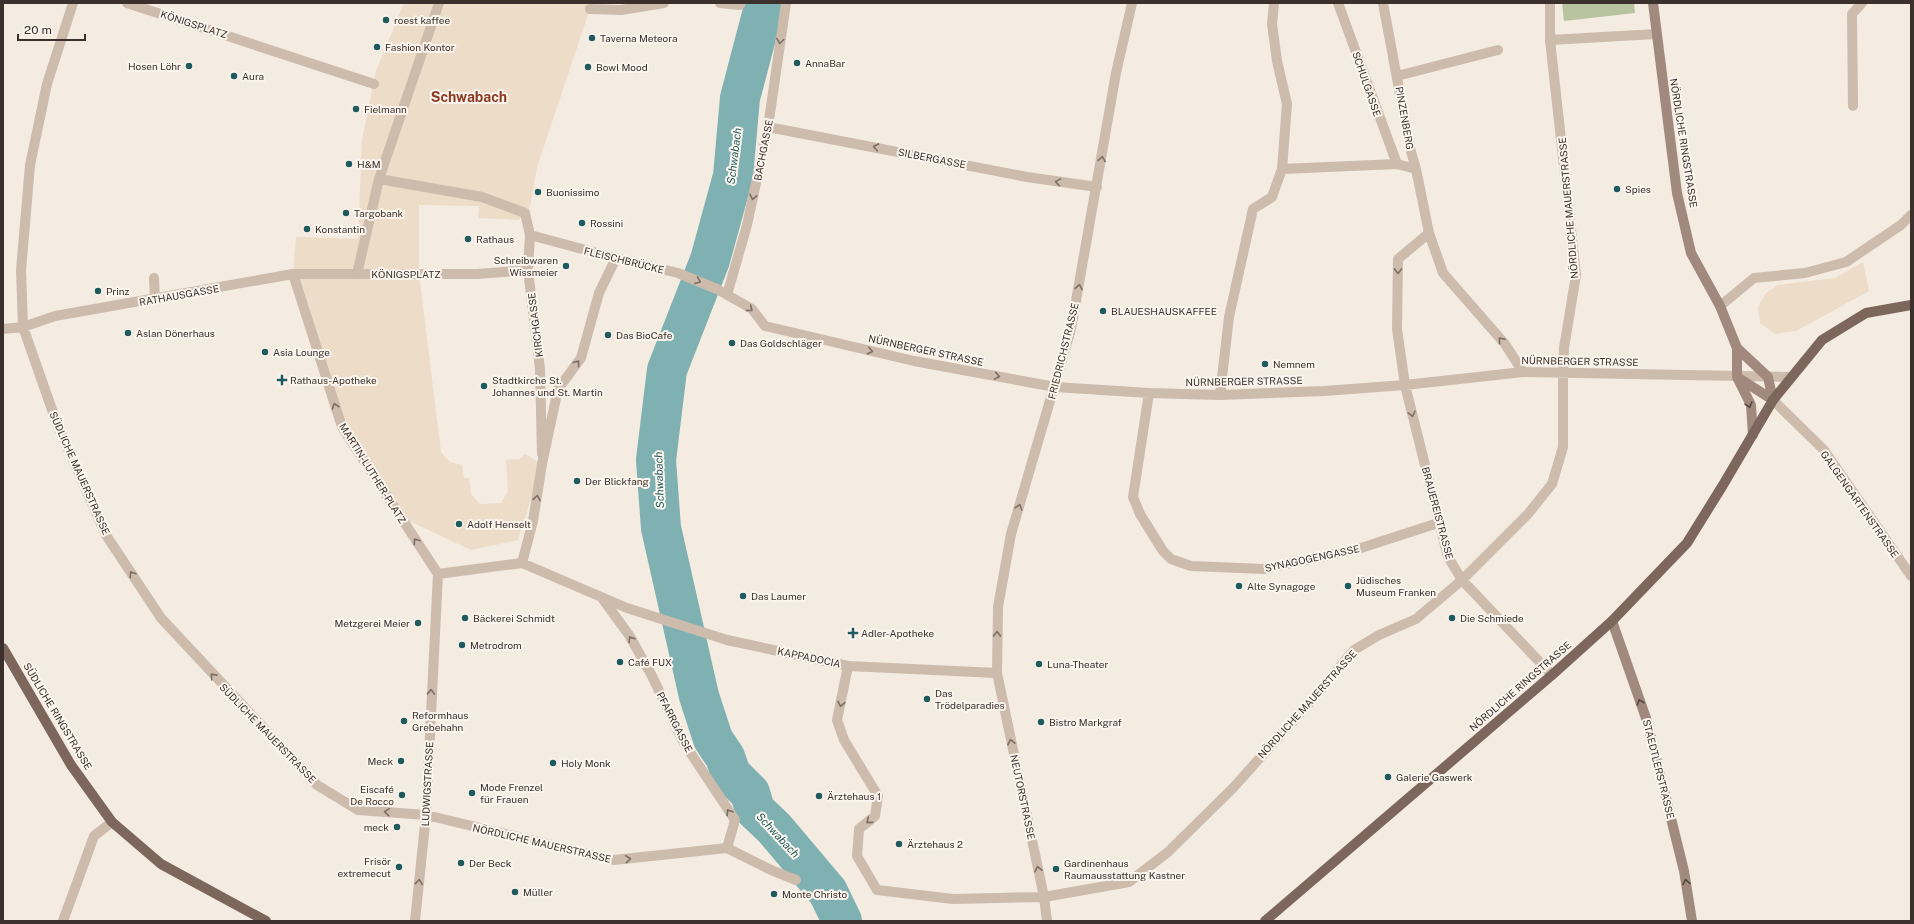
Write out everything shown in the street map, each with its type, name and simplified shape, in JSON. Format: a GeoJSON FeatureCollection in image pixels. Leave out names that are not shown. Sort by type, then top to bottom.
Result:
{"type":"FeatureCollection","features":[{"type":"Feature","properties":{"kind":"main road","name":"NÖRDLICHE RINGSTRASSE"},"geometry":{"type":"LineString","coordinates":[[1652,3],[1677,193],[1691,253],[1720,306],[1737,348],[1737,377],[1751,405],[1753,436]]}},
{"type":"Feature","properties":{"kind":"main road"},"geometry":{"type":"LineString","coordinates":[[1773,400],[1822,340],[1866,313],[1911,305]]}},
{"type":"Feature","properties":{"kind":"main road","name":"NÖRDLICHE RINGSTRASSE"},"geometry":{"type":"LineString","coordinates":[[1737,348],[1768,377]]}},
{"type":"Feature","properties":{"kind":"main road"},"geometry":{"type":"LineString","coordinates":[[1737,377],[1773,400]]}},
{"type":"Feature","properties":{"kind":"main road"},"geometry":{"type":"LineString","coordinates":[[1768,377],[1773,400]]}},
{"type":"Feature","properties":{"kind":"main road","name":"NÖRDLICHE RINGSTRASSE"},"geometry":{"type":"LineString","coordinates":[[1268,920],[1552,675],[1612,621],[1687,543],[1753,436],[1773,400]]}},
{"type":"Feature","properties":{"kind":"main road","name":"STAEDTLERSTRASSE"},"geometry":{"type":"LineString","coordinates":[[1612,621],[1647,721],[1684,871],[1692,921]]}},
{"type":"Feature","properties":{"kind":"main road","name":"SÜDLICHE RINGSTRASSE"},"geometry":{"type":"LineString","coordinates":[[3,648],[71,766],[112,822],[161,864],[266,921]]}},
{"type":"Feature","properties":{"kind":"street","name":"SÜDLICHE MAUERSTRASSE"},"geometry":{"type":"LineString","coordinates":[[73,3],[47,84],[30,165],[21,270],[23,327],[56,421],[106,535],[161,618],[221,684],[317,785],[358,810],[426,815]]}},
{"type":"Feature","properties":{"kind":"street","name":"KÖNIGSPLATZ"},"geometry":{"type":"LineString","coordinates":[[127,3],[374,84]]}},
{"type":"Feature","properties":{"kind":"street","name":"KÖNIGSPLATZ"},"geometry":{"type":"LineString","coordinates":[[439,3],[379,179],[357,274],[476,274],[528,270]]}},
{"type":"Feature","properties":{"kind":"street"},"geometry":{"type":"LineString","coordinates":[[590,9],[622,10],[664,3]]}},
{"type":"Feature","properties":{"kind":"street"},"geometry":{"type":"LineString","coordinates":[[720,3],[740,4]]}},
{"type":"Feature","properties":{"kind":"street","name":"BACHGASSE"},"geometry":{"type":"LineString","coordinates":[[727,295],[747,226],[768,127],[786,3]]}},
{"type":"Feature","properties":{"kind":"street","name":"FRIEDRICHSTRASSE"},"geometry":{"type":"LineString","coordinates":[[997,673],[998,607],[1011,534],[1071,329],[1116,73],[1132,3]]}},
{"type":"Feature","properties":{"kind":"street"},"geometry":{"type":"LineString","coordinates":[[1220,395],[1229,317],[1253,209],[1272,197],[1282,168],[1287,104],[1277,61],[1272,24],[1274,3]]}},
{"type":"Feature","properties":{"kind":"street","name":"SCHULGASSE"},"geometry":{"type":"LineString","coordinates":[[1338,3],[1397,164]]}},
{"type":"Feature","properties":{"kind":"street","name":"PINZENBERG"},"geometry":{"type":"LineString","coordinates":[[1383,3],[1398,76],[1410,148],[1416,169],[1429,233],[1443,272],[1505,344],[1523,372]]}},
{"type":"Feature","properties":{"kind":"street","name":"NÖRDLICHE MAUERSTRASSE"},"geometry":{"type":"LineString","coordinates":[[848,666],[837,720],[844,740],[878,796],[875,816],[859,829],[857,856],[877,890],[953,899],[1044,896],[1129,882],[1168,852],[1233,788],[1320,691],[1354,650],[1379,635],[1416,619],[1462,580],[1528,514],[1552,484],[1562,447],[1564,348],[1576,275],[1550,40],[1550,3]]}},
{"type":"Feature","properties":{"kind":"street"},"geometry":{"type":"LineString","coordinates":[[1853,106],[1852,14],[1862,3]]}},
{"type":"Feature","properties":{"kind":"street"},"geometry":{"type":"LineString","coordinates":[[1550,40],[1656,34]]}},
{"type":"Feature","properties":{"kind":"street"},"geometry":{"type":"LineString","coordinates":[[1398,76],[1498,50]]}},
{"type":"Feature","properties":{"kind":"street","name":"SILBERGASSE"},"geometry":{"type":"LineString","coordinates":[[768,127],[1027,177],[1097,187]]}},
{"type":"Feature","properties":{"kind":"street"},"geometry":{"type":"LineString","coordinates":[[1282,168],[1397,164],[1416,169]]}},
{"type":"Feature","properties":{"kind":"street"},"geometry":{"type":"LineString","coordinates":[[379,179],[482,197],[525,213],[530,234]]}},
{"type":"Feature","properties":{"kind":"street"},"geometry":{"type":"LineString","coordinates":[[1720,306],[1754,278],[1806,273],[1846,262],[1901,225],[1911,215]]}},
{"type":"Feature","properties":{"kind":"street"},"geometry":{"type":"LineString","coordinates":[[1406,386],[1397,329],[1398,259],[1429,233]]}},
{"type":"Feature","properties":{"kind":"street","name":"FLEISCHBRÜCKE"},"geometry":{"type":"LineString","coordinates":[[530,234],[616,258],[678,273],[717,289]]}},
{"type":"Feature","properties":{"kind":"street","name":"KIRCHGASSE"},"geometry":{"type":"LineString","coordinates":[[530,234],[528,270],[540,369],[542,464]]}},
{"type":"Feature","properties":{"kind":"street"},"geometry":{"type":"LineString","coordinates":[[522,563],[533,521],[542,464],[558,389],[581,358],[599,293],[616,258]]}},
{"type":"Feature","properties":{"kind":"street","name":"RATHAUSGASSE"},"geometry":{"type":"LineString","coordinates":[[3,329],[23,327],[55,316],[293,274],[357,274]]}},
{"type":"Feature","properties":{"kind":"street","name":"MARTIN-LUTHER-PLATZ"},"geometry":{"type":"LineString","coordinates":[[293,274],[342,427],[438,574]]}},
{"type":"Feature","properties":{"kind":"street"},"geometry":{"type":"LineString","coordinates":[[154,278],[155,299]]}},
{"type":"Feature","properties":{"kind":"street","name":"NÜRNBERGER STRASSE"},"geometry":{"type":"LineString","coordinates":[[717,289],[752,309],[765,326],[914,361],[1054,387],[1150,393],[1220,395],[1406,386],[1523,372],[1791,377]]}},
{"type":"Feature","properties":{"kind":"street","name":"BRAUEREISTRASSE"},"geometry":{"type":"LineString","coordinates":[[1406,386],[1438,523],[1448,557],[1462,580],[1552,675]]}},
{"type":"Feature","properties":{"kind":"street","name":"SYNAGOGENGASSE"},"geometry":{"type":"LineString","coordinates":[[1150,393],[1133,497],[1140,514],[1163,551],[1171,560],[1191,566],[1264,569],[1358,549],[1438,523]]}},
{"type":"Feature","properties":{"kind":"street","name":"GALGENGARTENSTRASSE"},"geometry":{"type":"LineString","coordinates":[[1773,400],[1824,450],[1911,576]]}},
{"type":"Feature","properties":{"kind":"street"},"geometry":{"type":"LineString","coordinates":[[438,574],[522,563],[602,598]]}},
{"type":"Feature","properties":{"kind":"street","name":"LUDWIGSTRASSE"},"geometry":{"type":"LineString","coordinates":[[415,921],[426,815],[438,574]]}},
{"type":"Feature","properties":{"kind":"street","name":"KAPPADOCIA"},"geometry":{"type":"LineString","coordinates":[[602,598],[627,608],[728,640],[848,666],[997,673]]}},
{"type":"Feature","properties":{"kind":"street","name":"PFARRGASSE"},"geometry":{"type":"LineString","coordinates":[[602,598],[629,635],[652,674],[684,743],[735,820],[727,848]]}},
{"type":"Feature","properties":{"kind":"street","name":"NEUTORSTRASSE"},"geometry":{"type":"LineString","coordinates":[[997,673],[1044,896],[1047,921]]}},
{"type":"Feature","properties":{"kind":"street","name":"NÖRDLICHE MAUERSTRASSE"},"geometry":{"type":"LineString","coordinates":[[426,815],[614,860],[727,848]]}},
{"type":"Feature","properties":{"kind":"street"},"geometry":{"type":"LineString","coordinates":[[64,921],[94,836],[112,822]]}},
{"type":"Feature","properties":{"kind":"street"},"geometry":{"type":"LineString","coordinates":[[727,848],[771,870],[796,880]]}},
{"type":"Feature","properties":{"kind":"green space"},"geometry":{"type":"Polygon","coordinates":[[[1562,3],[1634,3],[1635,13],[1564,21],[1562,3]]]}},
{"type":"Feature","properties":{"kind":"shaded area"},"geometry":{"type":"Polygon","coordinates":[[[404,3],[589,3],[590,9],[537,167],[530,207],[519,220],[478,218],[479,206],[419,205],[419,274],[441,452],[450,462],[462,465],[464,478],[469,478],[471,494],[480,504],[501,503],[508,491],[506,460],[520,459],[525,454],[542,464],[518,540],[471,550],[401,517],[343,427],[293,274],[296,237],[358,239],[362,140],[376,71],[404,3]]]}},
{"type":"Feature","properties":{"kind":"shaded area"},"geometry":{"type":"Polygon","coordinates":[[[1863,262],[1869,291],[1796,331],[1775,334],[1760,323],[1758,307],[1766,293],[1778,285],[1835,278],[1863,262]]]}},
{"type":"Feature","properties":{"kind":"waterway","name":"Schwabach"},"geometry":{"type":"LineString","coordinates":[[765,3],[740,98],[733,176],[710,260],[667,370],[656,460],[661,528],[699,696],[713,739],[725,757],[731,774],[750,793],[755,810],[774,828],[828,892],[842,921]]}},
{"type":"Feature","properties":{"kind":"place","name":"roest kaffee"},"geometry":{"type":"Point","coordinates":[386,20]}},
{"type":"Feature","properties":{"kind":"place","name":"Taverna Meteora"},"geometry":{"type":"Point","coordinates":[592,38]}},
{"type":"Feature","properties":{"kind":"place","name":"Fashion Kontor"},"geometry":{"type":"Point","coordinates":[377,47]}},
{"type":"Feature","properties":{"kind":"place","name":"AnnaBar"},"geometry":{"type":"Point","coordinates":[797,63]}},
{"type":"Feature","properties":{"kind":"place","name":"Hosen Löhr"},"geometry":{"type":"Point","coordinates":[189,66]}},
{"type":"Feature","properties":{"kind":"place","name":"Bowl Mood"},"geometry":{"type":"Point","coordinates":[588,67]}},
{"type":"Feature","properties":{"kind":"place","name":"Aura"},"geometry":{"type":"Point","coordinates":[234,76]}},
{"type":"Feature","properties":{"kind":"place","name":"Fielmann"},"geometry":{"type":"Point","coordinates":[356,109]}},
{"type":"Feature","properties":{"kind":"place","name":"H&M"},"geometry":{"type":"Point","coordinates":[349,164]}},
{"type":"Feature","properties":{"kind":"place","name":"Spies"},"geometry":{"type":"Point","coordinates":[1617,189]}},
{"type":"Feature","properties":{"kind":"place","name":"Buonissimo"},"geometry":{"type":"Point","coordinates":[538,192]}},
{"type":"Feature","properties":{"kind":"place","name":"Targobank"},"geometry":{"type":"Point","coordinates":[346,213]}},
{"type":"Feature","properties":{"kind":"place","name":"Rossini"},"geometry":{"type":"Point","coordinates":[582,223]}},
{"type":"Feature","properties":{"kind":"place","name":"Konstantin"},"geometry":{"type":"Point","coordinates":[307,229]}},
{"type":"Feature","properties":{"kind":"place","name":"Rathaus"},"geometry":{"type":"Point","coordinates":[468,239]}},
{"type":"Feature","properties":{"kind":"place","name":"Schreibwaren Wissmeier"},"geometry":{"type":"Point","coordinates":[566,266]}},
{"type":"Feature","properties":{"kind":"place","name":"Prinz"},"geometry":{"type":"Point","coordinates":[98,291]}},
{"type":"Feature","properties":{"kind":"place","name":"BLAUESHAUSKAFFEE"},"geometry":{"type":"Point","coordinates":[1103,311]}},
{"type":"Feature","properties":{"kind":"place","name":"Aslan Dönerhaus"},"geometry":{"type":"Point","coordinates":[128,333]}},
{"type":"Feature","properties":{"kind":"place","name":"Das BioCafe"},"geometry":{"type":"Point","coordinates":[608,335]}},
{"type":"Feature","properties":{"kind":"place","name":"Das Goldschläger"},"geometry":{"type":"Point","coordinates":[732,343]}},
{"type":"Feature","properties":{"kind":"place","name":"Asia Lounge"},"geometry":{"type":"Point","coordinates":[265,352]}},
{"type":"Feature","properties":{"kind":"place","name":"Nemnem"},"geometry":{"type":"Point","coordinates":[1265,364]}},
{"type":"Feature","properties":{"kind":"place","name":"Rathaus-Apotheke"},"geometry":{"type":"Point","coordinates":[282,380]}},
{"type":"Feature","properties":{"kind":"place","name":"Stadtkirche St. Johannes und St. Martin"},"geometry":{"type":"Point","coordinates":[484,386]}},
{"type":"Feature","properties":{"kind":"place","name":"Der Blickfang"},"geometry":{"type":"Point","coordinates":[577,481]}},
{"type":"Feature","properties":{"kind":"place","name":"Adolf Henselt"},"geometry":{"type":"Point","coordinates":[459,524]}},
{"type":"Feature","properties":{"kind":"place","name":"Alte Synagoge"},"geometry":{"type":"Point","coordinates":[1239,586]}},
{"type":"Feature","properties":{"kind":"place","name":"Jüdisches Museum Franken"},"geometry":{"type":"Point","coordinates":[1348,586]}},
{"type":"Feature","properties":{"kind":"place","name":"Das Laumer"},"geometry":{"type":"Point","coordinates":[743,596]}},
{"type":"Feature","properties":{"kind":"place","name":"Bäckerei Schmidt"},"geometry":{"type":"Point","coordinates":[465,618]}},
{"type":"Feature","properties":{"kind":"place","name":"Die Schmiede"},"geometry":{"type":"Point","coordinates":[1452,618]}},
{"type":"Feature","properties":{"kind":"place","name":"Metzgerei Meier"},"geometry":{"type":"Point","coordinates":[418,623]}},
{"type":"Feature","properties":{"kind":"place","name":"Adler-Apotheke"},"geometry":{"type":"Point","coordinates":[853,633]}},
{"type":"Feature","properties":{"kind":"place","name":"Metrodrom"},"geometry":{"type":"Point","coordinates":[462,645]}},
{"type":"Feature","properties":{"kind":"place","name":"Café FUX"},"geometry":{"type":"Point","coordinates":[620,662]}},
{"type":"Feature","properties":{"kind":"place","name":"Luna-Theater"},"geometry":{"type":"Point","coordinates":[1039,664]}},
{"type":"Feature","properties":{"kind":"place","name":"Das Trödelparadies"},"geometry":{"type":"Point","coordinates":[927,699]}},
{"type":"Feature","properties":{"kind":"place","name":"Reformhaus Grebehahn"},"geometry":{"type":"Point","coordinates":[404,721]}},
{"type":"Feature","properties":{"kind":"place","name":"Bistro Markgraf"},"geometry":{"type":"Point","coordinates":[1041,722]}},
{"type":"Feature","properties":{"kind":"place","name":"Meck"},"geometry":{"type":"Point","coordinates":[401,761]}},
{"type":"Feature","properties":{"kind":"place","name":"Holy Monk"},"geometry":{"type":"Point","coordinates":[553,763]}},
{"type":"Feature","properties":{"kind":"place","name":"Galerie Gaswerk"},"geometry":{"type":"Point","coordinates":[1388,777]}},
{"type":"Feature","properties":{"kind":"place","name":"Mode Frenzel für Frauen"},"geometry":{"type":"Point","coordinates":[472,793]}},
{"type":"Feature","properties":{"kind":"place","name":"Eiscafé De Rocco"},"geometry":{"type":"Point","coordinates":[402,795]}},
{"type":"Feature","properties":{"kind":"place","name":"Ärztehaus 1"},"geometry":{"type":"Point","coordinates":[819,796]}},
{"type":"Feature","properties":{"kind":"place","name":"meck"},"geometry":{"type":"Point","coordinates":[397,827]}},
{"type":"Feature","properties":{"kind":"place","name":"Ärztehaus 2"},"geometry":{"type":"Point","coordinates":[899,844]}},
{"type":"Feature","properties":{"kind":"place","name":"Der Beck"},"geometry":{"type":"Point","coordinates":[461,863]}},
{"type":"Feature","properties":{"kind":"place","name":"Frisör extremecut"},"geometry":{"type":"Point","coordinates":[399,867]}},
{"type":"Feature","properties":{"kind":"place","name":"Gardinenhaus Raumausstattung Kastner"},"geometry":{"type":"Point","coordinates":[1056,869]}},
{"type":"Feature","properties":{"kind":"place","name":"Müller"},"geometry":{"type":"Point","coordinates":[515,892]}},
{"type":"Feature","properties":{"kind":"place","name":"Monte Christo"},"geometry":{"type":"Point","coordinates":[774,894]}},
{"type":"Feature","properties":{"kind":"district","name":"Schwabach"},"geometry":{"type":"Point","coordinates":[469,97]}}]}
